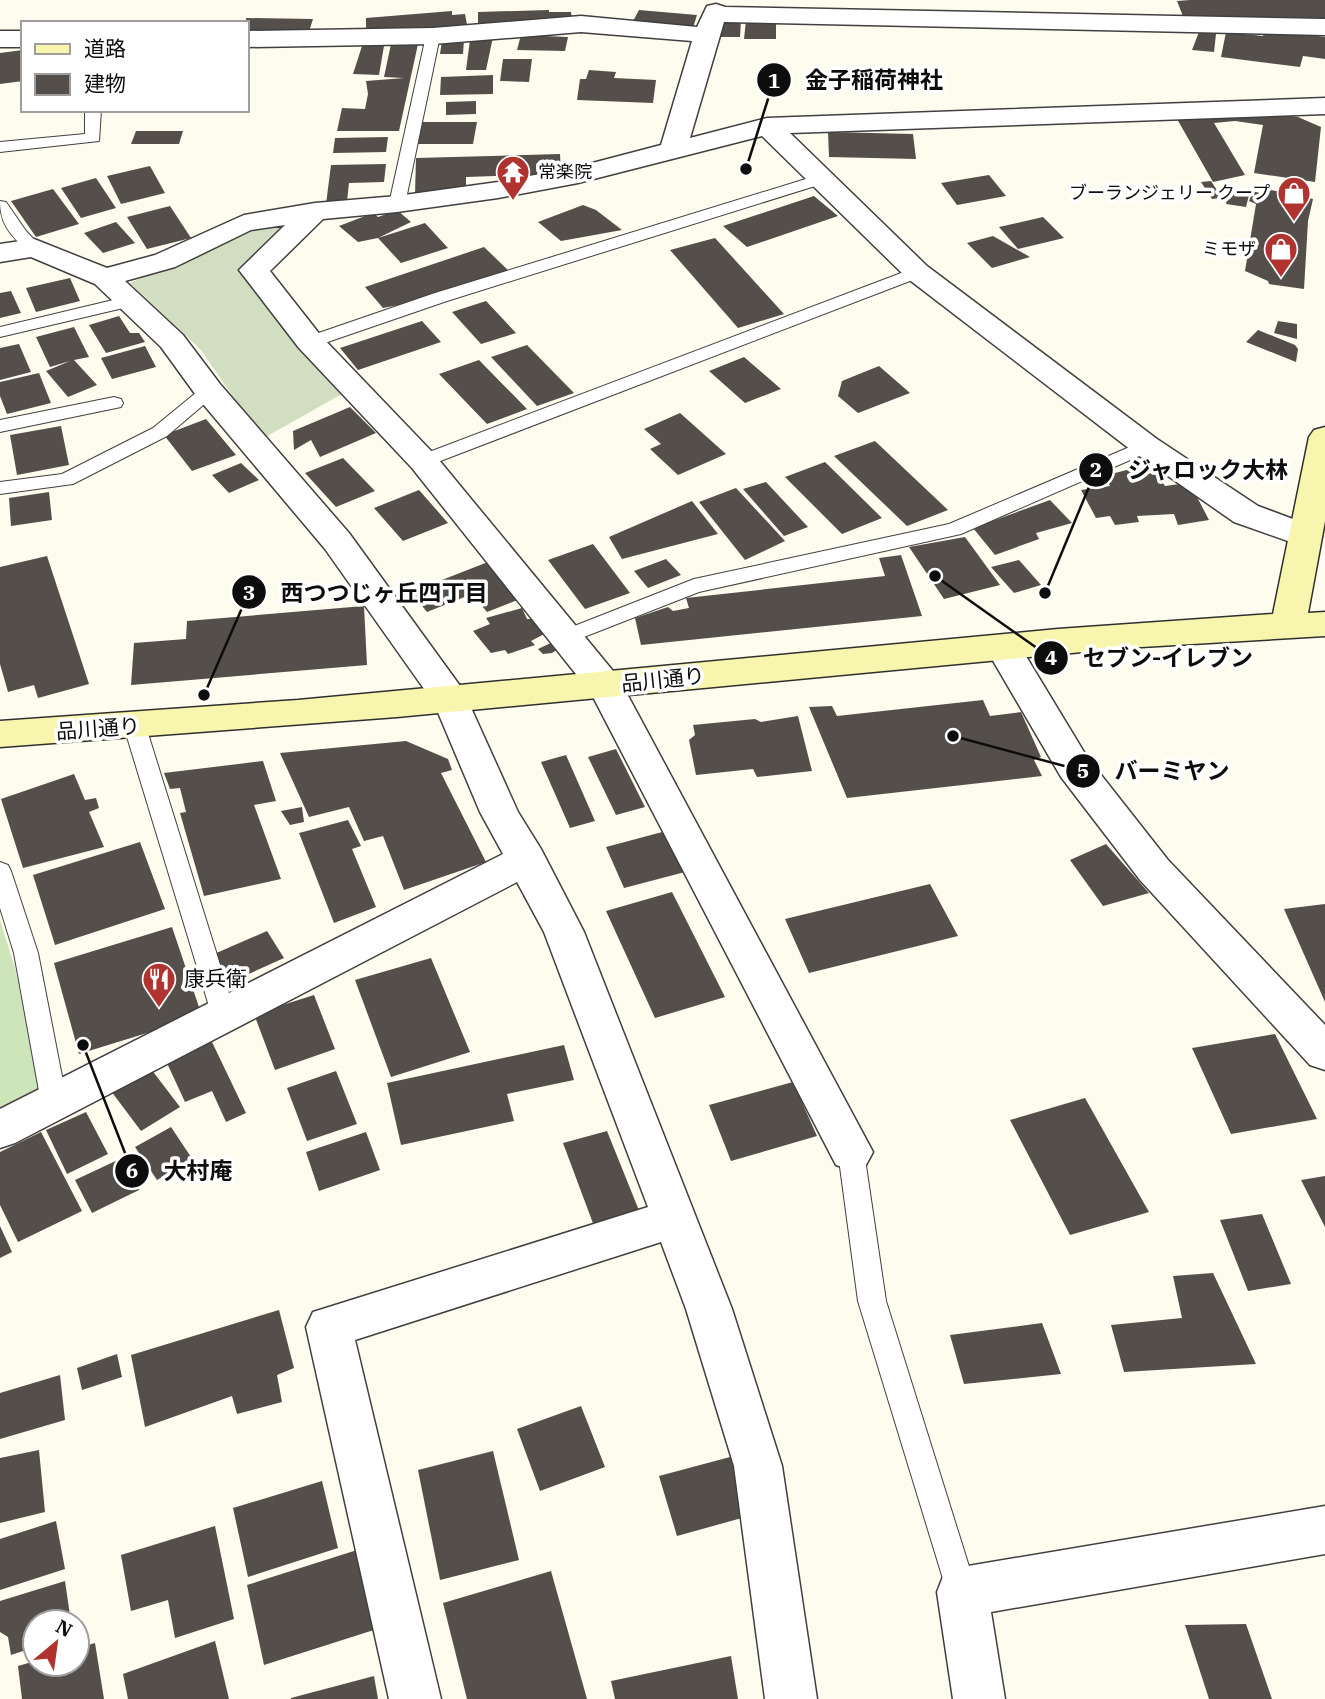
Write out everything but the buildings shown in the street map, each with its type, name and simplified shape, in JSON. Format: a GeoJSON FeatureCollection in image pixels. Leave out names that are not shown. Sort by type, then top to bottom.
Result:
{"type":"FeatureCollection","features":[{"type":"Feature","properties":{"kind":"street"},"geometry":{"type":"LineString","coordinates":[[673,149],[713,16]]}},
{"type":"Feature","properties":{"kind":"street"},"geometry":{"type":"LineString","coordinates":[[248,39],[433,36],[713,16],[1325,27]]}},
{"type":"Feature","properties":{"kind":"street"},"geometry":{"type":"LineString","coordinates":[[0,39],[21,39]]}},
{"type":"Feature","properties":{"kind":"street"},"geometry":{"type":"LineString","coordinates":[[105,278],[165,261],[244,223],[315,211],[397,204],[498,190],[578,175],[767,126],[1325,106]]}},
{"type":"Feature","properties":{"kind":"street"},"geometry":{"type":"LineString","coordinates":[[767,126],[917,272],[1146,446],[1246,514],[1305,536]]}},
{"type":"Feature","properties":{"kind":"street"},"geometry":{"type":"LineString","coordinates":[[315,211],[254,270],[310,342],[423,461],[605,686],[696,863],[851,1152]]}},
{"type":"Feature","properties":{"kind":"street"},"geometry":{"type":"LineString","coordinates":[[0,253],[34,248],[105,278],[172,341],[209,391],[337,541],[450,699],[499,812],[527,859],[564,932],[672,1219],[709,1308],[758,1466],[791,1699]]}},
{"type":"Feature","properties":{"kind":"street"},"geometry":{"type":"LineString","coordinates":[[1288,625],[1323,455]]}},
{"type":"Feature","properties":{"kind":"street","name":"品川通り"},"geometry":{"type":"LineString","coordinates":[[0,734],[135,727],[605,686],[1003,647],[1325,624]]}},
{"type":"Feature","properties":{"kind":"street"},"geometry":{"type":"LineString","coordinates":[[1003,647],[1074,766],[1154,870],[1325,1053]]}},
{"type":"Feature","properties":{"kind":"street"},"geometry":{"type":"LineString","coordinates":[[0,1130],[527,859]]}},
{"type":"Feature","properties":{"kind":"street"},"geometry":{"type":"LineString","coordinates":[[415,1699],[329,1327],[672,1219]]}},
{"type":"Feature","properties":{"kind":"street"},"geometry":{"type":"LineString","coordinates":[[979,1699],[962,1592],[1325,1530]]}},
{"type":"Feature","properties":{"kind":"lane"},"geometry":{"type":"LineString","coordinates":[[397,204],[433,36]]}},
{"type":"Feature","properties":{"kind":"lane"},"geometry":{"type":"LineString","coordinates":[[0,147],[93,138],[93,112]]}},
{"type":"Feature","properties":{"kind":"lane"},"geometry":{"type":"LineString","coordinates":[[310,342],[467,288],[822,178]]}},
{"type":"Feature","properties":{"kind":"lane"},"geometry":{"type":"LineString","coordinates":[[0,206],[20,235],[34,248]]}},
{"type":"Feature","properties":{"kind":"lane"},"geometry":{"type":"LineString","coordinates":[[423,461],[917,272]]}},
{"type":"Feature","properties":{"kind":"lane"},"geometry":{"type":"LineString","coordinates":[[0,332],[130,301]]}},
{"type":"Feature","properties":{"kind":"lane"},"geometry":{"type":"LineString","coordinates":[[1,486],[66,480],[160,432],[209,391]]}},
{"type":"Feature","properties":{"kind":"lane"},"geometry":{"type":"LineString","coordinates":[[0,426],[114,403]]}},
{"type":"Feature","properties":{"kind":"lane"},"geometry":{"type":"LineString","coordinates":[[566,637],[694,586],[954,529],[1146,446]]}},
{"type":"Feature","properties":{"kind":"lane"},"geometry":{"type":"LineString","coordinates":[[135,727],[224,1016]]}},
{"type":"Feature","properties":{"kind":"lane"},"geometry":{"type":"LineString","coordinates":[[0,871],[26,953],[54,1102]]}},
{"type":"Feature","properties":{"kind":"lane"},"geometry":{"type":"LineString","coordinates":[[851,1152],[872,1301],[962,1592]]}},
{"type":"Feature","properties":{"kind":"green space"},"geometry":{"type":"Polygon","coordinates":[[[276,221],[286,230],[241,271],[342,394],[262,439],[201,350],[130,283],[276,221]]]}},
{"type":"Feature","properties":{"kind":"green space"},"geometry":{"type":"Polygon","coordinates":[[[0,920],[15,968],[41,1092],[0,1112],[0,920]]]}},
{"type":"Feature","properties":{"kind":"place","name":"金子稲荷神社"},"geometry":{"type":"Point","coordinates":[746,169]}},
{"type":"Feature","properties":{"kind":"place","name":"常楽院"},"geometry":{"type":"Point","coordinates":[513,202]}},
{"type":"Feature","properties":{"kind":"place","name":"ブーランジェリー クープ"},"geometry":{"type":"Point","coordinates":[1294,223]}},
{"type":"Feature","properties":{"kind":"place","name":"ミモザ"},"geometry":{"type":"Point","coordinates":[1281,279]}},
{"type":"Feature","properties":{"kind":"place","name":"セブン-イレブン"},"geometry":{"type":"Point","coordinates":[935,576]}},
{"type":"Feature","properties":{"kind":"place","name":"ジャロック大林"},"geometry":{"type":"Point","coordinates":[1045,593]}},
{"type":"Feature","properties":{"kind":"place","name":"西つつじヶ丘四丁目"},"geometry":{"type":"Point","coordinates":[204,695]}},
{"type":"Feature","properties":{"kind":"place","name":"バーミヤン"},"geometry":{"type":"Point","coordinates":[953,736]}},
{"type":"Feature","properties":{"kind":"place","name":"康兵衛"},"geometry":{"type":"Point","coordinates":[159,1009]}},
{"type":"Feature","properties":{"kind":"place","name":"大村庵"},"geometry":{"type":"Point","coordinates":[83,1045]}}]}
